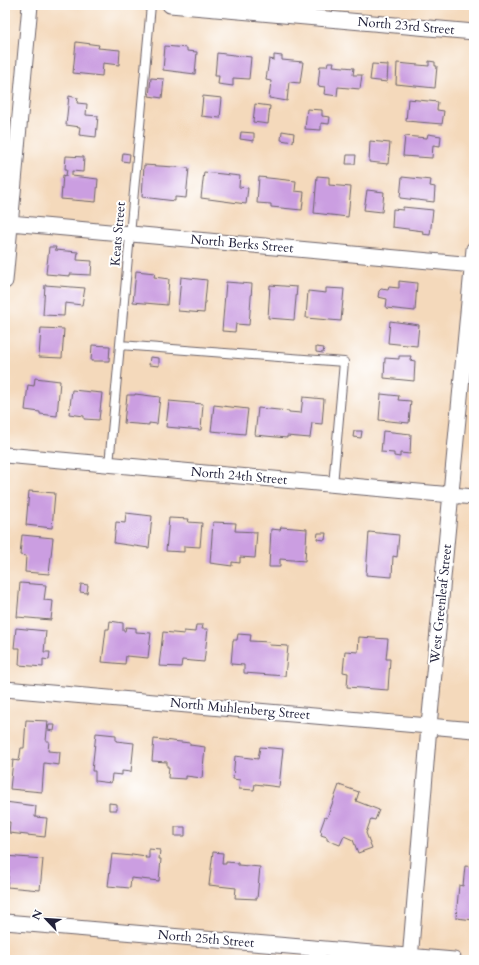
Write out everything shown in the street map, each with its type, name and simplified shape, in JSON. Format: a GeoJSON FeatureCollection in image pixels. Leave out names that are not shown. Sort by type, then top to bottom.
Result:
{"type":"FeatureCollection","features":[{"type":"Feature","properties":{"kind":"street"},"geometry":{"type":"LineString","coordinates":[[5,281],[30,5]]}},
{"type":"Feature","properties":{"kind":"street","name":"North 23rd Street"},"geometry":{"type":"LineString","coordinates":[[170,5],[474,32]]}},
{"type":"Feature","properties":{"kind":"street","name":"North Berks Street"},"geometry":{"type":"LineString","coordinates":[[10,223],[473,264]]}},
{"type":"Feature","properties":{"kind":"street","name":"West Greenleaf Street"},"geometry":{"type":"LineString","coordinates":[[410,958],[429,726],[474,249]]}},
{"type":"Feature","properties":{"kind":"street","name":"North 24th Street"},"geometry":{"type":"LineString","coordinates":[[5,455],[474,497]]}},
{"type":"Feature","properties":{"kind":"street","name":"North Muhlenberg Street"},"geometry":{"type":"LineString","coordinates":[[5,689],[474,730]]}},
{"type":"Feature","properties":{"kind":"street","name":"North 25th Street"},"geometry":{"type":"LineString","coordinates":[[5,922],[410,958],[454,960]]}},
{"type":"Feature","properties":{"kind":"lane","name":"Keats Street"},"geometry":{"type":"LineString","coordinates":[[110,465],[151,5]]}},
{"type":"Feature","properties":{"kind":"lane"},"geometry":{"type":"LineString","coordinates":[[120,344],[344,362],[333,484]]}},
{"type":"Feature","properties":{"kind":"building"},"geometry":{"type":"Polygon","coordinates":[[[76,42],[99,45],[98,48],[120,50],[119,65],[103,63],[102,76],[73,73],[76,42]]]}},
{"type":"Feature","properties":{"kind":"building"},"geometry":{"type":"Polygon","coordinates":[[[165,46],[187,48],[187,51],[197,52],[195,74],[163,70],[165,46]]]}},
{"type":"Feature","properties":{"kind":"building"},"geometry":{"type":"Polygon","coordinates":[[[217,53],[251,57],[249,79],[233,78],[233,86],[218,84],[219,76],[215,76],[217,53]]]}},
{"type":"Feature","properties":{"kind":"building"},"geometry":{"type":"Polygon","coordinates":[[[274,55],[282,56],[282,60],[303,62],[300,83],[289,82],[287,101],[269,98],[271,81],[266,80],[269,59],[274,60],[274,55]]]}},
{"type":"Feature","properties":{"kind":"building"},"geometry":{"type":"Polygon","coordinates":[[[429,61],[435,62],[435,66],[437,66],[435,88],[396,84],[397,63],[429,66],[429,61]]]}},
{"type":"Feature","properties":{"kind":"building"},"geometry":{"type":"Polygon","coordinates":[[[328,62],[334,62],[333,66],[354,68],[353,75],[362,75],[360,89],[338,87],[337,96],[324,94],[325,87],[318,86],[320,66],[327,66],[328,62]]]}},
{"type":"Feature","properties":{"kind":"building"},"geometry":{"type":"Polygon","coordinates":[[[372,64],[388,65],[387,82],[370,80],[372,64]]]}},
{"type":"Feature","properties":{"kind":"building"},"geometry":{"type":"Polygon","coordinates":[[[151,78],[164,79],[162,98],[149,96],[151,78]]]}},
{"type":"Feature","properties":{"kind":"building"},"geometry":{"type":"Polygon","coordinates":[[[69,96],[78,98],[77,103],[87,104],[86,115],[98,116],[96,137],[79,135],[80,127],[66,125],[69,96]]]}},
{"type":"Feature","properties":{"kind":"building"},"geometry":{"type":"Polygon","coordinates":[[[203,96],[222,98],[220,118],[201,116],[203,96]]]}},
{"type":"Feature","properties":{"kind":"building"},"geometry":{"type":"Polygon","coordinates":[[[408,99],[438,102],[437,110],[444,111],[442,124],[406,121],[408,99]]]}},
{"type":"Feature","properties":{"kind":"building"},"geometry":{"type":"Polygon","coordinates":[[[255,104],[270,106],[268,124],[253,122],[255,104]]]}},
{"type":"Feature","properties":{"kind":"building"},"geometry":{"type":"Polygon","coordinates":[[[307,109],[322,110],[322,116],[330,117],[329,124],[321,123],[321,130],[305,129],[307,109]]]}},
{"type":"Feature","properties":{"kind":"building"},"geometry":{"type":"Polygon","coordinates":[[[282,131],[294,133],[293,142],[281,140],[282,131]]]}},
{"type":"Feature","properties":{"kind":"building"},"geometry":{"type":"Polygon","coordinates":[[[241,132],[254,133],[254,141],[240,139],[241,132]]]}},
{"type":"Feature","properties":{"kind":"building"},"geometry":{"type":"Polygon","coordinates":[[[428,134],[441,136],[440,146],[433,145],[432,158],[403,156],[405,136],[427,138],[428,134]]]}},
{"type":"Feature","properties":{"kind":"building"},"geometry":{"type":"Polygon","coordinates":[[[370,141],[390,143],[388,164],[369,162],[370,141]]]}},
{"type":"Feature","properties":{"kind":"building"},"geometry":{"type":"Polygon","coordinates":[[[123,153],[130,154],[129,162],[122,161],[123,153]]]}},
{"type":"Feature","properties":{"kind":"building"},"geometry":{"type":"Polygon","coordinates":[[[347,155],[356,155],[355,164],[346,164],[347,155]]]}},
{"type":"Feature","properties":{"kind":"building"},"geometry":{"type":"Polygon","coordinates":[[[66,156],[84,157],[83,172],[72,171],[72,176],[98,179],[96,202],[61,199],[63,175],[66,176],[67,169],[65,169],[66,156]]]}},
{"type":"Feature","properties":{"kind":"building"},"geometry":{"type":"Polygon","coordinates":[[[144,165],[189,168],[186,198],[175,197],[175,201],[142,197],[144,165]]]}},
{"type":"Feature","properties":{"kind":"building"},"geometry":{"type":"Polygon","coordinates":[[[204,172],[240,176],[239,187],[248,188],[246,204],[201,198],[204,172]]]}},
{"type":"Feature","properties":{"kind":"building"},"geometry":{"type":"Polygon","coordinates":[[[317,176],[329,177],[329,185],[351,187],[348,217],[314,213],[317,176]]]}},
{"type":"Feature","properties":{"kind":"building"},"geometry":{"type":"Polygon","coordinates":[[[259,177],[296,181],[295,191],[304,192],[302,210],[271,207],[271,204],[257,203],[259,177]]]}},
{"type":"Feature","properties":{"kind":"building"},"geometry":{"type":"Polygon","coordinates":[[[402,177],[431,180],[430,186],[435,187],[434,202],[400,198],[402,177]]]}},
{"type":"Feature","properties":{"kind":"building"},"geometry":{"type":"Polygon","coordinates":[[[367,190],[384,192],[382,212],[364,210],[367,190]]]}},
{"type":"Feature","properties":{"kind":"building"},"geometry":{"type":"Polygon","coordinates":[[[403,207],[433,210],[430,235],[422,234],[423,231],[392,227],[393,209],[403,210],[403,207]]]}},
{"type":"Feature","properties":{"kind":"building"},"geometry":{"type":"Polygon","coordinates":[[[49,247],[56,247],[55,250],[78,252],[77,260],[92,261],[91,275],[70,274],[70,276],[46,274],[49,247]]]}},
{"type":"Feature","properties":{"kind":"building"},"geometry":{"type":"Polygon","coordinates":[[[136,271],[155,273],[154,277],[169,279],[167,305],[133,302],[136,271]]]}},
{"type":"Feature","properties":{"kind":"building"},"geometry":{"type":"Polygon","coordinates":[[[181,277],[207,280],[204,313],[178,311],[181,277]]]}},
{"type":"Feature","properties":{"kind":"building"},"geometry":{"type":"Polygon","coordinates":[[[399,281],[417,283],[415,311],[386,308],[387,299],[378,297],[381,289],[388,290],[389,287],[399,288],[399,281]]]}},
{"type":"Feature","properties":{"kind":"building"},"geometry":{"type":"Polygon","coordinates":[[[226,282],[252,284],[249,325],[236,324],[235,332],[222,331],[226,282]]]}},
{"type":"Feature","properties":{"kind":"building"},"geometry":{"type":"Polygon","coordinates":[[[45,285],[85,288],[82,305],[65,303],[64,316],[43,315],[45,285]]]}},
{"type":"Feature","properties":{"kind":"building"},"geometry":{"type":"Polygon","coordinates":[[[270,285],[297,287],[294,320],[268,318],[270,285]]]}},
{"type":"Feature","properties":{"kind":"building"},"geometry":{"type":"Polygon","coordinates":[[[326,288],[344,289],[341,321],[306,318],[308,291],[326,293],[326,288]]]}},
{"type":"Feature","properties":{"kind":"building"},"geometry":{"type":"Polygon","coordinates":[[[390,321],[419,325],[417,346],[388,343],[390,321]]]}},
{"type":"Feature","properties":{"kind":"building"},"geometry":{"type":"Polygon","coordinates":[[[41,328],[64,329],[62,358],[39,357],[41,328]]]}},
{"type":"Feature","properties":{"kind":"building"},"geometry":{"type":"Polygon","coordinates":[[[92,345],[110,346],[109,361],[91,361],[92,345]]]}},
{"type":"Feature","properties":{"kind":"building"},"geometry":{"type":"Polygon","coordinates":[[[316,347],[324,348],[323,353],[316,352],[316,347]]]}},
{"type":"Feature","properties":{"kind":"building"},"geometry":{"type":"Polygon","coordinates":[[[399,356],[411,356],[410,360],[415,361],[414,381],[384,378],[385,358],[399,359],[399,356]]]}},
{"type":"Feature","properties":{"kind":"building"},"geometry":{"type":"Polygon","coordinates":[[[150,357],[159,358],[159,366],[149,365],[150,357]]]}},
{"type":"Feature","properties":{"kind":"building"},"geometry":{"type":"Polygon","coordinates":[[[35,378],[60,381],[57,416],[25,410],[28,385],[34,386],[35,378]]]}},
{"type":"Feature","properties":{"kind":"building"},"geometry":{"type":"Polygon","coordinates":[[[72,390],[102,393],[99,420],[84,419],[84,416],[69,414],[72,390]]]}},
{"type":"Feature","properties":{"kind":"building"},"geometry":{"type":"Polygon","coordinates":[[[135,394],[160,397],[157,424],[149,423],[149,425],[124,423],[127,395],[135,394]]]}},
{"type":"Feature","properties":{"kind":"building"},"geometry":{"type":"Polygon","coordinates":[[[381,394],[399,396],[398,400],[411,401],[409,423],[379,420],[381,394]]]}},
{"type":"Feature","properties":{"kind":"building"},"geometry":{"type":"Polygon","coordinates":[[[303,397],[324,399],[322,424],[312,423],[310,438],[287,436],[287,438],[255,435],[258,408],[301,413],[303,397]]]}},
{"type":"Feature","properties":{"kind":"building"},"geometry":{"type":"Polygon","coordinates":[[[169,401],[203,404],[201,430],[166,427],[169,401]]]}},
{"type":"Feature","properties":{"kind":"building"},"geometry":{"type":"Polygon","coordinates":[[[214,405],[248,409],[245,434],[211,431],[214,405]]]}},
{"type":"Feature","properties":{"kind":"building"},"geometry":{"type":"Polygon","coordinates":[[[354,431],[362,431],[361,438],[353,437],[354,431]]]}},
{"type":"Feature","properties":{"kind":"building"},"geometry":{"type":"Polygon","coordinates":[[[383,431],[411,434],[410,454],[400,453],[400,457],[394,456],[394,453],[381,452],[383,431]]]}},
{"type":"Feature","properties":{"kind":"building"},"geometry":{"type":"Polygon","coordinates":[[[29,491],[55,493],[52,528],[26,525],[29,491]]]}},
{"type":"Feature","properties":{"kind":"building"},"geometry":{"type":"Polygon","coordinates":[[[126,513],[152,516],[149,548],[114,543],[116,522],[125,523],[126,513]]]}},
{"type":"Feature","properties":{"kind":"building"},"geometry":{"type":"Polygon","coordinates":[[[169,518],[189,519],[188,522],[202,523],[200,547],[184,546],[184,552],[166,551],[169,518]]]}},
{"type":"Feature","properties":{"kind":"building"},"geometry":{"type":"Polygon","coordinates":[[[213,522],[236,523],[235,531],[257,532],[255,558],[240,557],[240,563],[232,562],[232,566],[210,563],[213,522]]]}},
{"type":"Feature","properties":{"kind":"building"},"geometry":{"type":"Polygon","coordinates":[[[281,527],[307,529],[305,561],[280,559],[280,567],[269,567],[271,529],[280,530],[281,527]]]}},
{"type":"Feature","properties":{"kind":"building"},"geometry":{"type":"Polygon","coordinates":[[[369,532],[399,535],[397,557],[393,556],[392,577],[366,575],[369,532]]]}},
{"type":"Feature","properties":{"kind":"building"},"geometry":{"type":"Polygon","coordinates":[[[318,533],[326,533],[325,540],[317,539],[318,533]]]}},
{"type":"Feature","properties":{"kind":"building"},"geometry":{"type":"Polygon","coordinates":[[[22,535],[53,538],[49,574],[25,572],[26,556],[20,555],[22,535]]]}},
{"type":"Feature","properties":{"kind":"building"},"geometry":{"type":"Polygon","coordinates":[[[20,583],[46,585],[44,600],[53,601],[51,620],[17,617],[20,583]]]}},
{"type":"Feature","properties":{"kind":"building"},"geometry":{"type":"Polygon","coordinates":[[[81,584],[88,585],[87,593],[80,592],[81,584]]]}},
{"type":"Feature","properties":{"kind":"building"},"geometry":{"type":"Polygon","coordinates":[[[110,621],[123,623],[123,631],[125,631],[126,627],[136,628],[136,632],[151,633],[148,658],[126,656],[125,664],[102,662],[106,629],[109,629],[110,621]]]}},
{"type":"Feature","properties":{"kind":"building"},"geometry":{"type":"Polygon","coordinates":[[[196,625],[203,625],[202,629],[208,629],[204,662],[182,660],[181,667],[159,666],[163,632],[184,634],[184,631],[195,632],[196,625]]]}},
{"type":"Feature","properties":{"kind":"building"},"geometry":{"type":"Polygon","coordinates":[[[16,628],[46,631],[44,652],[50,652],[49,660],[43,659],[43,667],[19,665],[20,648],[14,648],[16,628]]]}},
{"type":"Feature","properties":{"kind":"building"},"geometry":{"type":"Polygon","coordinates":[[[238,634],[251,635],[250,641],[270,642],[269,645],[288,646],[285,676],[244,673],[244,665],[231,664],[233,640],[237,640],[238,634]]]}},
{"type":"Feature","properties":{"kind":"building"},"geometry":{"type":"Polygon","coordinates":[[[359,637],[388,639],[386,659],[390,659],[388,690],[347,687],[348,673],[343,672],[345,651],[358,652],[359,637]]]}},
{"type":"Feature","properties":{"kind":"building"},"geometry":{"type":"Polygon","coordinates":[[[26,720],[48,721],[46,741],[49,741],[48,751],[60,752],[59,765],[44,763],[42,792],[10,789],[13,760],[19,761],[21,748],[24,748],[26,720]]]}},
{"type":"Feature","properties":{"kind":"building"},"geometry":{"type":"Polygon","coordinates":[[[49,725],[55,725],[54,731],[48,730],[49,725]]]}},
{"type":"Feature","properties":{"kind":"building"},"geometry":{"type":"Polygon","coordinates":[[[96,733],[116,735],[116,741],[134,743],[131,772],[122,771],[122,775],[112,774],[111,783],[95,781],[95,771],[92,771],[96,733]]]}},
{"type":"Feature","properties":{"kind":"building"},"geometry":{"type":"Polygon","coordinates":[[[154,739],[190,743],[190,745],[205,747],[202,778],[186,776],[186,779],[168,778],[169,767],[167,767],[167,762],[152,761],[154,739]]]}},
{"type":"Feature","properties":{"kind":"building"},"geometry":{"type":"Polygon","coordinates":[[[260,747],[283,749],[279,787],[255,784],[254,790],[239,789],[240,780],[233,779],[235,756],[258,759],[260,747]]]}},
{"type":"Feature","properties":{"kind":"building"},"geometry":{"type":"Polygon","coordinates":[[[473,777],[474,788],[471,788],[473,777]]]}},
{"type":"Feature","properties":{"kind":"building"},"geometry":{"type":"Polygon","coordinates":[[[339,785],[359,792],[356,801],[379,810],[375,820],[371,819],[366,833],[372,848],[358,853],[353,840],[344,836],[340,845],[327,840],[327,837],[321,835],[322,832],[320,831],[325,817],[327,818],[339,785]]]}},
{"type":"Feature","properties":{"kind":"building"},"geometry":{"type":"Polygon","coordinates":[[[5,802],[36,806],[35,817],[47,818],[45,837],[9,833],[10,822],[7,822],[7,816],[5,816],[5,802]]]}},
{"type":"Feature","properties":{"kind":"building"},"geometry":{"type":"Polygon","coordinates":[[[109,803],[117,804],[117,810],[109,810],[109,803]]]}},
{"type":"Feature","properties":{"kind":"building"},"geometry":{"type":"Polygon","coordinates":[[[175,827],[185,827],[185,836],[175,836],[175,827]]]}},
{"type":"Feature","properties":{"kind":"building"},"geometry":{"type":"Polygon","coordinates":[[[149,849],[160,850],[159,859],[161,859],[159,881],[131,878],[130,888],[108,886],[112,854],[132,856],[132,854],[146,856],[145,858],[149,858],[149,849]]]}},
{"type":"Feature","properties":{"kind":"building"},"geometry":{"type":"Polygon","coordinates":[[[213,852],[223,853],[222,864],[226,864],[226,862],[238,863],[238,865],[260,867],[257,899],[235,898],[236,888],[209,885],[213,852]]]}},
{"type":"Feature","properties":{"kind":"building"},"geometry":{"type":"Polygon","coordinates":[[[5,856],[43,859],[40,890],[7,887],[9,870],[5,869],[5,856]]]}},
{"type":"Feature","properties":{"kind":"building"},"geometry":{"type":"Polygon","coordinates":[[[465,866],[474,867],[474,920],[456,918],[459,885],[463,886],[465,866]]]}}]}
